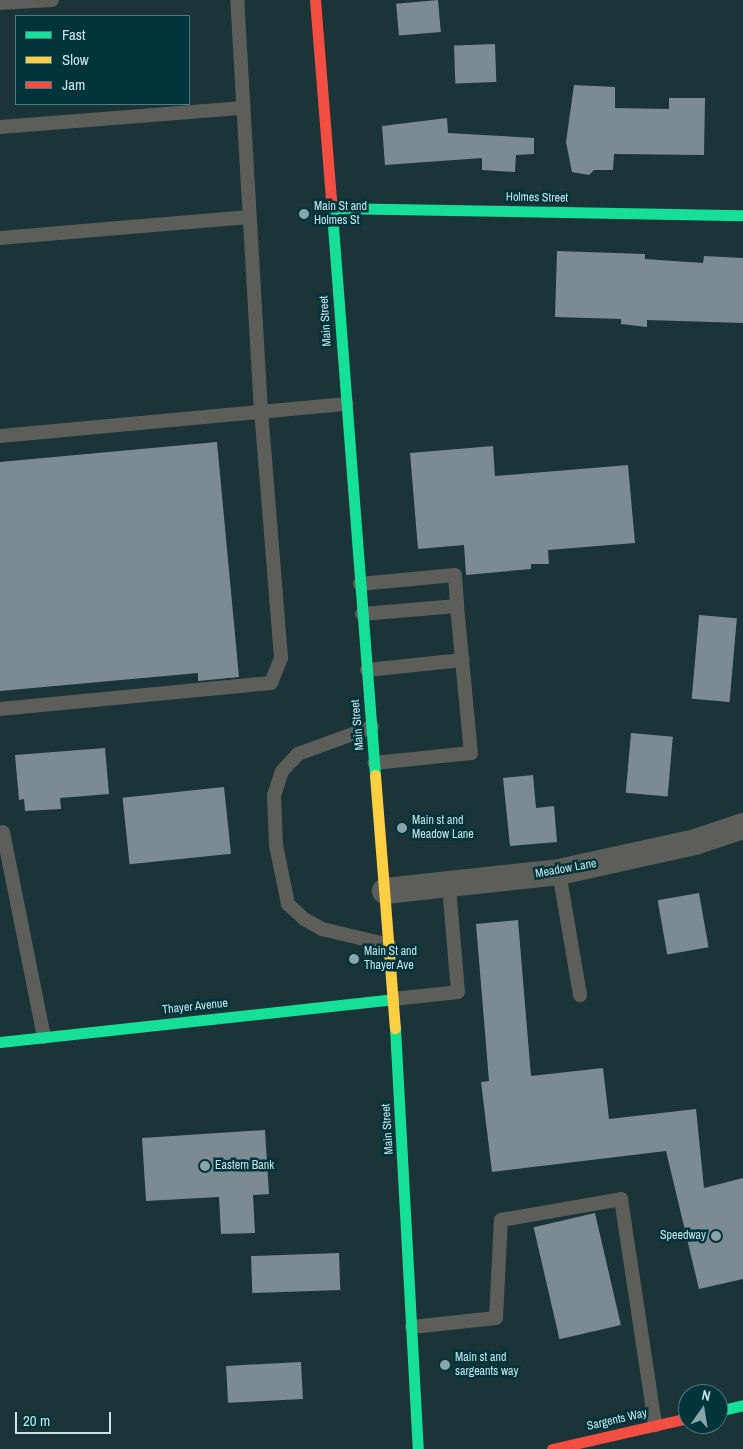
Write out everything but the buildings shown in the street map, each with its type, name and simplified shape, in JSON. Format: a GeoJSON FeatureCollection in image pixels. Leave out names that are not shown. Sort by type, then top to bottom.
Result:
{"type":"FeatureCollection","features":[{"type":"Feature","properties":{"kind":"main road","name":"Main Street"},"geometry":{"type":"LineString","coordinates":[[314,0],[393,999],[418,1449]]}},
{"type":"Feature","properties":{"kind":"main road","name":"Holmes Street"},"geometry":{"type":"LineString","coordinates":[[331,208],[743,215]]}},
{"type":"Feature","properties":{"kind":"main road","name":"Thayer Avenue"},"geometry":{"type":"LineString","coordinates":[[0,1042],[393,999]]}},
{"type":"Feature","properties":{"kind":"main road"},"geometry":{"type":"LineString","coordinates":[[728,1408],[743,1405]]}},
{"type":"Feature","properties":{"kind":"main road","name":"Sargents Way"},"geometry":{"type":"LineString","coordinates":[[552,1449],[678,1420]]}},
{"type":"Feature","properties":{"kind":"street","name":"Meadow Lane"},"geometry":{"type":"LineString","coordinates":[[385,890],[448,886],[559,872],[695,842],[743,826]]}},
{"type":"Feature","properties":{"kind":"lane"},"geometry":{"type":"LineString","coordinates":[[0,3],[52,0]]}},
{"type":"Feature","properties":{"kind":"lane"},"geometry":{"type":"LineString","coordinates":[[0,709],[271,684],[281,658],[261,412],[237,0]]}},
{"type":"Feature","properties":{"kind":"lane"},"geometry":{"type":"LineString","coordinates":[[0,126],[243,108]]}},
{"type":"Feature","properties":{"kind":"lane"},"geometry":{"type":"LineString","coordinates":[[0,238],[249,217]]}},
{"type":"Feature","properties":{"kind":"lane"},"geometry":{"type":"LineString","coordinates":[[0,436],[346,404]]}},
{"type":"Feature","properties":{"kind":"lane"},"geometry":{"type":"LineString","coordinates":[[360,584],[455,575],[472,753],[375,763]]}},
{"type":"Feature","properties":{"kind":"lane"},"geometry":{"type":"LineString","coordinates":[[362,614],[457,606]]}},
{"type":"Feature","properties":{"kind":"lane"},"geometry":{"type":"LineString","coordinates":[[367,670],[462,660]]}},
{"type":"Feature","properties":{"kind":"lane"},"geometry":{"type":"LineString","coordinates":[[372,727],[298,754],[282,771],[274,795],[276,845],[288,904],[304,919],[322,929],[389,945]]}},
{"type":"Feature","properties":{"kind":"lane"},"geometry":{"type":"LineString","coordinates":[[2,832],[44,1037]]}},
{"type":"Feature","properties":{"kind":"lane"},"geometry":{"type":"LineString","coordinates":[[559,872],[580,995]]}},
{"type":"Feature","properties":{"kind":"lane"},"geometry":{"type":"LineString","coordinates":[[393,999],[458,992],[448,886]]}},
{"type":"Feature","properties":{"kind":"lane"},"geometry":{"type":"LineString","coordinates":[[412,1327],[496,1318],[501,1220],[622,1199],[655,1425]]}},
{"type":"Feature","properties":{"kind":"traffic: fast"},"geometry":{"type":"LineString","coordinates":[[331,200],[375,775]]}},
{"type":"Feature","properties":{"kind":"traffic: fast"},"geometry":{"type":"LineString","coordinates":[[331,208],[743,215]]}},
{"type":"Feature","properties":{"kind":"traffic: fast"},"geometry":{"type":"LineString","coordinates":[[0,1042],[393,999]]}},
{"type":"Feature","properties":{"kind":"traffic: fast"},"geometry":{"type":"LineString","coordinates":[[395,1028],[418,1449]]}},
{"type":"Feature","properties":{"kind":"traffic: fast"},"geometry":{"type":"LineString","coordinates":[[728,1409],[743,1405]]}},
{"type":"Feature","properties":{"kind":"traffic: slow"},"geometry":{"type":"LineString","coordinates":[[375,775],[395,1028]]}},
{"type":"Feature","properties":{"kind":"traffic: jam"},"geometry":{"type":"LineString","coordinates":[[315,0],[331,200]]}},
{"type":"Feature","properties":{"kind":"traffic: jam"},"geometry":{"type":"LineString","coordinates":[[552,1449],[678,1420]]}},
{"type":"Feature","properties":{"kind":"place","name":"Main St and Holmes St"},"geometry":{"type":"Point","coordinates":[304,214]}},
{"type":"Feature","properties":{"kind":"place","name":"Main st and Meadow Lane"},"geometry":{"type":"Point","coordinates":[402,828]}},
{"type":"Feature","properties":{"kind":"place","name":"Main St and Thayer Ave"},"geometry":{"type":"Point","coordinates":[354,959]}},
{"type":"Feature","properties":{"kind":"place","name":"Eastern Bank"},"geometry":{"type":"Point","coordinates":[205,1166]}},
{"type":"Feature","properties":{"kind":"place","name":"Speedway"},"geometry":{"type":"Point","coordinates":[716,1236]}},
{"type":"Feature","properties":{"kind":"place","name":"Main st and sargeants way"},"geometry":{"type":"Point","coordinates":[445,1365]}}]}
